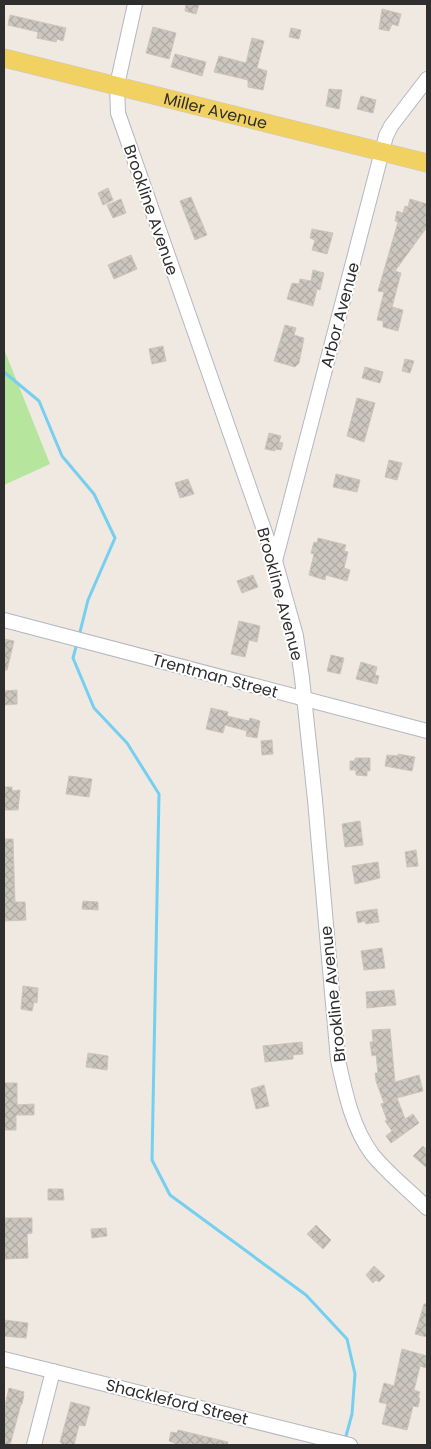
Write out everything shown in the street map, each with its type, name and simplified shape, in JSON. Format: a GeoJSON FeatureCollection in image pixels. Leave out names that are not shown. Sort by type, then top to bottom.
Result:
{"type":"FeatureCollection","features":[{"type":"Feature","properties":{"kind":"main road","name":"Miller Avenue"},"geometry":{"type":"LineString","coordinates":[[4,58],[427,163]]}},
{"type":"Feature","properties":{"kind":"street","name":"Brookline Avenue"},"geometry":{"type":"LineString","coordinates":[[135,4],[117,85],[118,113],[275,561],[296,636],[305,699],[338,1060],[346,1095],[358,1129],[372,1153],[427,1208]]}},
{"type":"Feature","properties":{"kind":"street","name":"Arbor Avenue"},"geometry":{"type":"LineString","coordinates":[[275,561],[382,152],[391,126],[427,79]]}},
{"type":"Feature","properties":{"kind":"street","name":"Trentman Street"},"geometry":{"type":"LineString","coordinates":[[4,620],[427,731]]}},
{"type":"Feature","properties":{"kind":"street","name":"Shackleford Street"},"geometry":{"type":"LineString","coordinates":[[4,1359],[350,1445]]}},
{"type":"Feature","properties":{"kind":"street"},"geometry":{"type":"LineString","coordinates":[[34,1445],[53,1371]]}},
{"type":"Feature","properties":{"kind":"green space"},"geometry":{"type":"Polygon","coordinates":[[[4,349],[50,464],[4,485],[4,349]]]}},
{"type":"Feature","properties":{"kind":"building"},"geometry":{"type":"Polygon","coordinates":[[[186,4],[199,4],[196,14],[185,11],[186,4]]]}},
{"type":"Feature","properties":{"kind":"building"},"geometry":{"type":"Polygon","coordinates":[[[382,9],[401,14],[398,26],[392,24],[389,31],[379,29],[382,9]]]}},
{"type":"Feature","properties":{"kind":"building"},"geometry":{"type":"Polygon","coordinates":[[[10,15],[66,28],[63,41],[57,39],[56,42],[37,38],[38,32],[8,25],[10,15]]]}},
{"type":"Feature","properties":{"kind":"building"},"geometry":{"type":"Polygon","coordinates":[[[153,27],[176,33],[169,59],[146,53],[153,27]]]}},
{"type":"Feature","properties":{"kind":"building"},"geometry":{"type":"Polygon","coordinates":[[[291,28],[301,30],[299,39],[289,37],[291,28]]]}},
{"type":"Feature","properties":{"kind":"building"},"geometry":{"type":"Polygon","coordinates":[[[252,38],[264,41],[257,68],[267,71],[263,90],[248,87],[248,80],[214,72],[219,56],[246,63],[252,38]]]}},
{"type":"Feature","properties":{"kind":"building"},"geometry":{"type":"Polygon","coordinates":[[[175,54],[206,62],[202,76],[171,67],[175,54]]]}},
{"type":"Feature","properties":{"kind":"building"},"geometry":{"type":"Polygon","coordinates":[[[329,89],[342,90],[339,109],[326,106],[329,89]]]}},
{"type":"Feature","properties":{"kind":"building"},"geometry":{"type":"Polygon","coordinates":[[[361,96],[376,100],[373,113],[357,109],[361,96]]]}},
{"type":"Feature","properties":{"kind":"building"},"geometry":{"type":"Polygon","coordinates":[[[108,188],[113,200],[103,205],[98,193],[108,188]]]}},
{"type":"Feature","properties":{"kind":"building"},"geometry":{"type":"Polygon","coordinates":[[[191,197],[207,235],[195,240],[180,201],[191,197]]]}},
{"type":"Feature","properties":{"kind":"building"},"geometry":{"type":"Polygon","coordinates":[[[121,199],[126,213],[113,218],[107,205],[121,199]]]}},
{"type":"Feature","properties":{"kind":"building"},"geometry":{"type":"Polygon","coordinates":[[[410,199],[427,204],[427,227],[395,271],[401,273],[392,307],[403,310],[398,331],[383,327],[383,321],[377,320],[384,292],[378,291],[398,222],[395,221],[397,211],[403,213],[405,206],[408,207],[410,199]]]}},
{"type":"Feature","properties":{"kind":"building"},"geometry":{"type":"Polygon","coordinates":[[[312,229],[333,233],[327,254],[312,250],[315,240],[310,238],[312,229]]]}},
{"type":"Feature","properties":{"kind":"building"},"geometry":{"type":"Polygon","coordinates":[[[131,255],[137,269],[114,279],[108,265],[131,255]]]}},
{"type":"Feature","properties":{"kind":"building"},"geometry":{"type":"Polygon","coordinates":[[[313,270],[324,273],[320,290],[317,289],[313,306],[287,299],[292,283],[299,284],[300,279],[311,281],[313,270]]]}},
{"type":"Feature","properties":{"kind":"building"},"geometry":{"type":"Polygon","coordinates":[[[285,325],[296,328],[294,335],[304,338],[299,363],[295,367],[274,361],[285,325]]]}},
{"type":"Feature","properties":{"kind":"building"},"geometry":{"type":"Polygon","coordinates":[[[163,346],[166,361],[152,364],[149,349],[163,346]]]}},
{"type":"Feature","properties":{"kind":"building"},"geometry":{"type":"Polygon","coordinates":[[[405,359],[414,361],[410,373],[402,371],[405,359]]]}},
{"type":"Feature","properties":{"kind":"building"},"geometry":{"type":"Polygon","coordinates":[[[365,367],[383,372],[380,383],[362,378],[365,367]]]}},
{"type":"Feature","properties":{"kind":"building"},"geometry":{"type":"Polygon","coordinates":[[[357,398],[375,403],[364,442],[347,436],[357,398]]]}},
{"type":"Feature","properties":{"kind":"building"},"geometry":{"type":"Polygon","coordinates":[[[269,433],[281,436],[279,442],[283,443],[281,450],[265,449],[269,433]]]}},
{"type":"Feature","properties":{"kind":"building"},"geometry":{"type":"Polygon","coordinates":[[[389,460],[402,463],[397,480],[385,477],[389,460]]]}},
{"type":"Feature","properties":{"kind":"building"},"geometry":{"type":"Polygon","coordinates":[[[336,474],[360,480],[357,492],[333,487],[336,474]]]}},
{"type":"Feature","properties":{"kind":"building"},"geometry":{"type":"Polygon","coordinates":[[[188,479],[194,494],[180,498],[175,483],[188,479]]]}},
{"type":"Feature","properties":{"kind":"building"},"geometry":{"type":"Polygon","coordinates":[[[318,538],[346,545],[344,551],[348,552],[344,568],[350,570],[347,581],[326,575],[325,580],[309,575],[314,554],[311,553],[314,542],[317,543],[318,538]]]}},
{"type":"Feature","properties":{"kind":"building"},"geometry":{"type":"Polygon","coordinates":[[[253,575],[258,587],[242,593],[237,581],[253,575]]]}},
{"type":"Feature","properties":{"kind":"building"},"geometry":{"type":"Polygon","coordinates":[[[239,621],[260,626],[257,642],[249,640],[245,657],[231,654],[239,621]]]}},
{"type":"Feature","properties":{"kind":"building"},"geometry":{"type":"Polygon","coordinates":[[[4,639],[14,641],[7,670],[4,670],[4,639]]]}},
{"type":"Feature","properties":{"kind":"building"},"geometry":{"type":"Polygon","coordinates":[[[331,655],[344,658],[340,674],[327,671],[331,655]]]}},
{"type":"Feature","properties":{"kind":"building"},"geometry":{"type":"Polygon","coordinates":[[[361,662],[377,667],[375,675],[379,676],[377,684],[356,679],[361,662]]]}},
{"type":"Feature","properties":{"kind":"building"},"geometry":{"type":"Polygon","coordinates":[[[17,690],[17,704],[4,705],[4,691],[17,690]]]}},
{"type":"Feature","properties":{"kind":"building"},"geometry":{"type":"Polygon","coordinates":[[[211,708],[228,712],[227,716],[249,721],[250,718],[260,721],[257,738],[246,736],[247,731],[225,725],[223,733],[206,729],[211,708]]]}},
{"type":"Feature","properties":{"kind":"building"},"geometry":{"type":"Polygon","coordinates":[[[272,740],[273,754],[262,755],[261,741],[272,740]]]}},
{"type":"Feature","properties":{"kind":"building"},"geometry":{"type":"Polygon","coordinates":[[[398,754],[415,757],[412,771],[385,766],[387,755],[398,756],[398,754]]]}},
{"type":"Feature","properties":{"kind":"building"},"geometry":{"type":"Polygon","coordinates":[[[355,758],[370,758],[370,771],[367,771],[367,776],[356,775],[356,770],[350,770],[350,761],[355,761],[355,758]]]}},
{"type":"Feature","properties":{"kind":"building"},"geometry":{"type":"Polygon","coordinates":[[[69,776],[92,779],[89,797],[66,794],[69,776]]]}},
{"type":"Feature","properties":{"kind":"building"},"geometry":{"type":"Polygon","coordinates":[[[4,787],[12,787],[12,791],[20,790],[18,810],[4,810],[4,787]]]}},
{"type":"Feature","properties":{"kind":"building"},"geometry":{"type":"Polygon","coordinates":[[[360,821],[363,845],[345,847],[342,824],[360,821]]]}},
{"type":"Feature","properties":{"kind":"building"},"geometry":{"type":"Polygon","coordinates":[[[4,839],[13,839],[15,902],[25,902],[26,920],[4,921],[4,839]]]}},
{"type":"Feature","properties":{"kind":"building"},"geometry":{"type":"Polygon","coordinates":[[[416,850],[418,866],[407,867],[405,852],[416,850]]]}},
{"type":"Feature","properties":{"kind":"building"},"geometry":{"type":"Polygon","coordinates":[[[378,862],[380,878],[355,884],[352,866],[378,862]]]}},
{"type":"Feature","properties":{"kind":"building"},"geometry":{"type":"Polygon","coordinates":[[[83,901],[98,902],[98,910],[82,909],[83,901]]]}},
{"type":"Feature","properties":{"kind":"building"},"geometry":{"type":"Polygon","coordinates":[[[377,909],[379,922],[366,924],[365,921],[358,923],[356,912],[377,909]]]}},
{"type":"Feature","properties":{"kind":"building"},"geometry":{"type":"Polygon","coordinates":[[[382,948],[385,968],[364,970],[361,951],[382,948]]]}},
{"type":"Feature","properties":{"kind":"building"},"geometry":{"type":"Polygon","coordinates":[[[23,986],[38,988],[37,1003],[34,1002],[32,1011],[21,1009],[23,986]]]}},
{"type":"Feature","properties":{"kind":"building"},"geometry":{"type":"Polygon","coordinates":[[[394,990],[396,1005],[367,1008],[366,992],[394,990]]]}},
{"type":"Feature","properties":{"kind":"building"},"geometry":{"type":"Polygon","coordinates":[[[390,1029],[395,1082],[419,1075],[423,1091],[397,1098],[405,1119],[413,1114],[419,1123],[391,1143],[386,1136],[392,1131],[385,1121],[387,1120],[381,1104],[384,1103],[376,1081],[375,1073],[378,1073],[376,1055],[372,1056],[370,1042],[373,1042],[372,1030],[390,1029]]]}},
{"type":"Feature","properties":{"kind":"building"},"geometry":{"type":"Polygon","coordinates":[[[302,1042],[303,1054],[293,1055],[293,1059],[265,1062],[263,1046],[302,1042]]]}},
{"type":"Feature","properties":{"kind":"building"},"geometry":{"type":"Polygon","coordinates":[[[88,1053],[108,1056],[107,1070],[86,1067],[88,1053]]]}},
{"type":"Feature","properties":{"kind":"building"},"geometry":{"type":"Polygon","coordinates":[[[4,1083],[17,1083],[17,1105],[34,1104],[34,1115],[16,1115],[16,1130],[4,1130],[4,1083]]]}},
{"type":"Feature","properties":{"kind":"building"},"geometry":{"type":"Polygon","coordinates":[[[264,1085],[269,1106],[256,1109],[251,1089],[264,1085]]]}},
{"type":"Feature","properties":{"kind":"building"},"geometry":{"type":"Polygon","coordinates":[[[423,1146],[427,1150],[427,1168],[413,1156],[423,1146]]]}},
{"type":"Feature","properties":{"kind":"building"},"geometry":{"type":"Polygon","coordinates":[[[48,1189],[63,1189],[64,1200],[48,1200],[48,1189]]]}},
{"type":"Feature","properties":{"kind":"building"},"geometry":{"type":"Polygon","coordinates":[[[4,1218],[32,1218],[32,1233],[27,1234],[28,1258],[4,1259],[4,1218]]]}},
{"type":"Feature","properties":{"kind":"building"},"geometry":{"type":"Polygon","coordinates":[[[316,1225],[331,1240],[323,1249],[307,1234],[316,1225]]]}},
{"type":"Feature","properties":{"kind":"building"},"geometry":{"type":"Polygon","coordinates":[[[106,1228],[107,1236],[92,1238],[91,1229],[106,1228]]]}},
{"type":"Feature","properties":{"kind":"building"},"geometry":{"type":"Polygon","coordinates":[[[374,1266],[385,1276],[379,1282],[376,1280],[373,1283],[366,1275],[374,1266]]]}},
{"type":"Feature","properties":{"kind":"building"},"geometry":{"type":"Polygon","coordinates":[[[424,1304],[427,1304],[427,1337],[415,1334],[424,1304]]]}},
{"type":"Feature","properties":{"kind":"building"},"geometry":{"type":"Polygon","coordinates":[[[4,1320],[28,1323],[26,1338],[4,1336],[4,1320]]]}},
{"type":"Feature","properties":{"kind":"building"},"geometry":{"type":"Polygon","coordinates":[[[402,1349],[427,1356],[426,1368],[420,1366],[414,1390],[420,1392],[418,1407],[413,1406],[407,1430],[382,1424],[387,1404],[379,1402],[384,1383],[394,1386],[402,1349]]]}},
{"type":"Feature","properties":{"kind":"building"},"geometry":{"type":"Polygon","coordinates":[[[9,1388],[24,1392],[24,1395],[10,1445],[4,1445],[4,1410],[9,1388]]]}},
{"type":"Feature","properties":{"kind":"building"},"geometry":{"type":"Polygon","coordinates":[[[71,1402],[90,1407],[85,1426],[79,1425],[74,1445],[61,1445],[62,1443],[60,1442],[71,1402]]]}},
{"type":"Feature","properties":{"kind":"building"},"geometry":{"type":"Polygon","coordinates":[[[178,1430],[228,1442],[227,1445],[174,1444],[169,1441],[171,1432],[177,1433],[178,1430]]]}},
{"type":"Feature","properties":{"kind":"waterway"},"geometry":{"type":"LineString","coordinates":[[4,372],[39,401],[62,456],[94,494],[115,538],[88,600],[79,636]]}},
{"type":"Feature","properties":{"kind":"waterway"},"geometry":{"type":"LineString","coordinates":[[77,643],[73,658],[94,708],[127,743],[159,794],[152,1160],[170,1195],[306,1295],[347,1339],[355,1374],[352,1414],[346,1436]]}}]}
